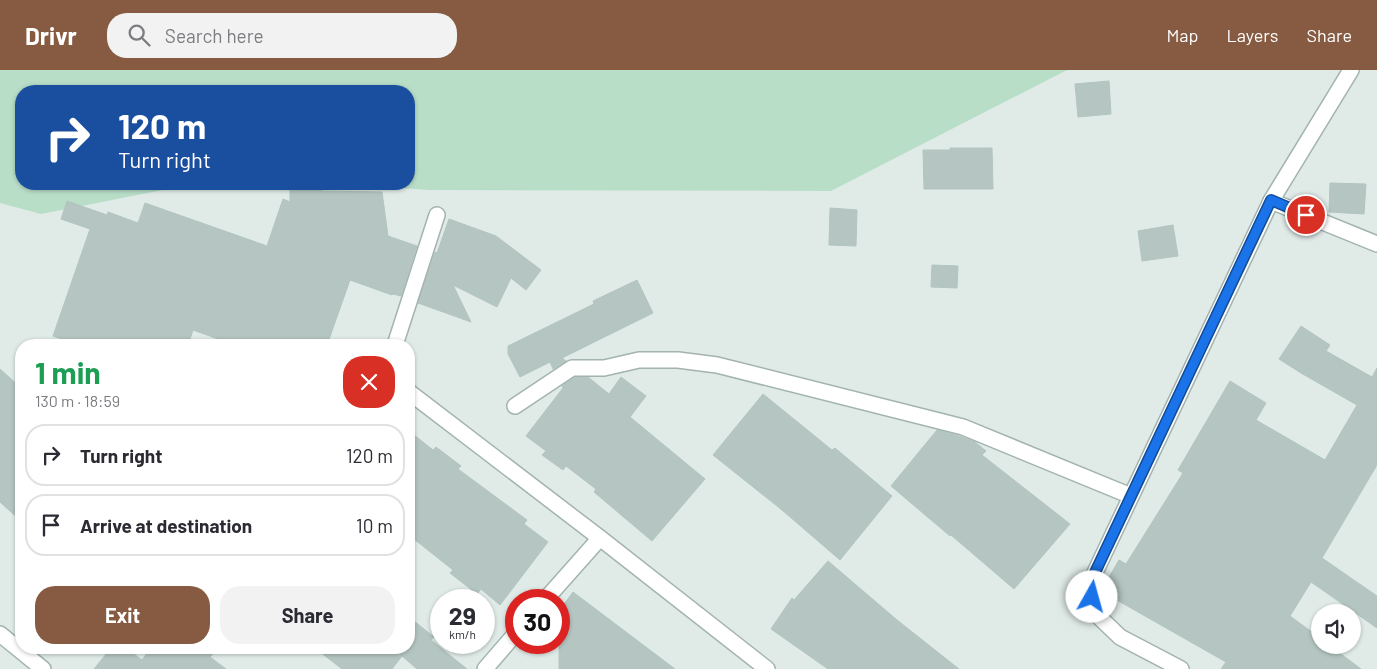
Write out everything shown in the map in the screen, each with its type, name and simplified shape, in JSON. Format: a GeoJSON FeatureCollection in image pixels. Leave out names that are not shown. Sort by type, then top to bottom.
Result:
{"type":"FeatureCollection","features":[{"type":"Feature","properties":{"kind":"street"},"geometry":{"type":"LineString","coordinates":[[1181,669],[1120,637],[1093,611],[1090,583],[1271,200],[1351,70]]}},
{"type":"Feature","properties":{"kind":"street"},"geometry":{"type":"LineString","coordinates":[[1271,200],[1377,244]]}},
{"type":"Feature","properties":{"kind":"street"},"geometry":{"type":"LineString","coordinates":[[397,339],[437,215]]}},
{"type":"Feature","properties":{"kind":"street"},"geometry":{"type":"LineString","coordinates":[[515,406],[572,368],[604,368],[639,360],[678,360],[717,365],[964,427],[1131,496]]}},
{"type":"Feature","properties":{"kind":"street"},"geometry":{"type":"LineString","coordinates":[[415,397],[767,669]]}},
{"type":"Feature","properties":{"kind":"street"},"geometry":{"type":"LineString","coordinates":[[555,589],[600,538]]}},
{"type":"Feature","properties":{"kind":"street"},"geometry":{"type":"LineString","coordinates":[[0,634],[15,646]]}},
{"type":"Feature","properties":{"kind":"street"},"geometry":{"type":"LineString","coordinates":[[485,669],[505,646]]}},
{"type":"Feature","properties":{"kind":"street"},"geometry":{"type":"LineString","coordinates":[[25,654],[43,669]]}},
{"type":"Feature","properties":{"kind":"green space"},"geometry":{"type":"Polygon","coordinates":[[[0,70],[1067,70],[831,191],[415,189],[415,85],[15,85],[15,190],[163,190],[41,214],[0,203],[0,70]]]}},
{"type":"Feature","properties":{"kind":"building"},"geometry":{"type":"Polygon","coordinates":[[[1109,81],[1111,114],[1078,117],[1075,84],[1109,81]]]}},
{"type":"Feature","properties":{"kind":"building"},"geometry":{"type":"Polygon","coordinates":[[[950,148],[992,148],[993,189],[924,189],[923,150],[950,150],[950,148]]]}},
{"type":"Feature","properties":{"kind":"building"},"geometry":{"type":"Polygon","coordinates":[[[1330,183],[1366,184],[1364,214],[1329,212],[1330,183]]]}},
{"type":"Feature","properties":{"kind":"building"},"geometry":{"type":"Polygon","coordinates":[[[290,190],[382,192],[388,236],[417,246],[401,296],[392,295],[350,280],[329,339],[218,339],[193,330],[190,339],[62,339],[53,336],[90,229],[61,219],[67,201],[107,215],[108,212],[138,223],[145,203],[267,246],[283,199],[290,202],[290,190]]]}},
{"type":"Feature","properties":{"kind":"building"},"geometry":{"type":"Polygon","coordinates":[[[830,208],[857,210],[856,246],[829,245],[830,208]]]}},
{"type":"Feature","properties":{"kind":"building"},"geometry":{"type":"Polygon","coordinates":[[[449,219],[496,236],[541,270],[526,290],[511,278],[497,307],[453,285],[471,322],[418,303],[435,252],[437,253],[449,219]]]}},
{"type":"Feature","properties":{"kind":"building"},"geometry":{"type":"Polygon","coordinates":[[[1173,225],[1178,256],[1142,261],[1138,231],[1173,225]]]}},
{"type":"Feature","properties":{"kind":"building"},"geometry":{"type":"Polygon","coordinates":[[[932,265],[958,266],[957,288],[931,287],[932,265]]]}},
{"type":"Feature","properties":{"kind":"building"},"geometry":{"type":"Polygon","coordinates":[[[637,280],[653,313],[562,358],[566,361],[553,369],[550,362],[520,377],[508,354],[508,346],[594,304],[593,301],[637,280]]]}},
{"type":"Feature","properties":{"kind":"building"},"geometry":{"type":"Polygon","coordinates":[[[1301,326],[1330,345],[1326,351],[1372,377],[1377,368],[1377,465],[1322,558],[1377,596],[1377,628],[1361,617],[1361,604],[1343,604],[1311,582],[1290,616],[1311,631],[1311,654],[1341,654],[1361,669],[1221,669],[1226,662],[1101,591],[1119,560],[1126,564],[1183,473],[1178,470],[1230,381],[1266,403],[1256,420],[1325,460],[1357,405],[1279,359],[1301,326]]]}},
{"type":"Feature","properties":{"kind":"building"},"geometry":{"type":"Polygon","coordinates":[[[0,369],[15,383],[15,516],[0,502],[0,369]]]}},
{"type":"Feature","properties":{"kind":"building"},"geometry":{"type":"Polygon","coordinates":[[[575,377],[588,377],[609,394],[621,377],[646,396],[630,417],[705,479],[652,541],[594,492],[596,489],[566,466],[563,470],[542,455],[546,451],[526,436],[563,388],[562,386],[575,377]]]}},
{"type":"Feature","properties":{"kind":"building"},"geometry":{"type":"Polygon","coordinates":[[[763,394],[832,450],[835,448],[892,496],[840,560],[782,510],[713,455],[763,394]]]}},
{"type":"Feature","properties":{"kind":"building"},"geometry":{"type":"Polygon","coordinates":[[[937,430],[975,442],[986,451],[982,455],[1070,524],[1014,589],[891,486],[937,430]]]}},
{"type":"Feature","properties":{"kind":"building"},"geometry":{"type":"Polygon","coordinates":[[[415,436],[433,450],[436,447],[461,466],[458,469],[527,520],[524,524],[548,542],[512,589],[505,589],[505,598],[500,605],[495,601],[495,589],[471,589],[450,573],[453,570],[415,540],[415,436]]]}},
{"type":"Feature","properties":{"kind":"building"},"geometry":{"type":"Polygon","coordinates":[[[828,561],[897,620],[959,669],[828,669],[771,629],[792,598],[794,600],[828,561]]]}},
{"type":"Feature","properties":{"kind":"building"},"geometry":{"type":"Polygon","coordinates":[[[573,592],[675,669],[559,669],[559,654],[570,654],[570,596],[573,592]]]}},
{"type":"Feature","properties":{"kind":"building"},"geometry":{"type":"Polygon","coordinates":[[[415,622],[430,634],[430,654],[448,654],[467,669],[417,669],[402,656],[392,669],[342,669],[323,654],[415,654],[415,622]]]}},
{"type":"Feature","properties":{"kind":"building"},"geometry":{"type":"Polygon","coordinates":[[[106,654],[134,654],[142,660],[146,654],[213,654],[210,657],[226,669],[94,669],[106,654]]]}},
{"type":"Feature","properties":{"kind":"route"},"geometry":{"type":"LineString","coordinates":[[1092,597],[1090,583],[1271,200],[1306,215]]}}]}
